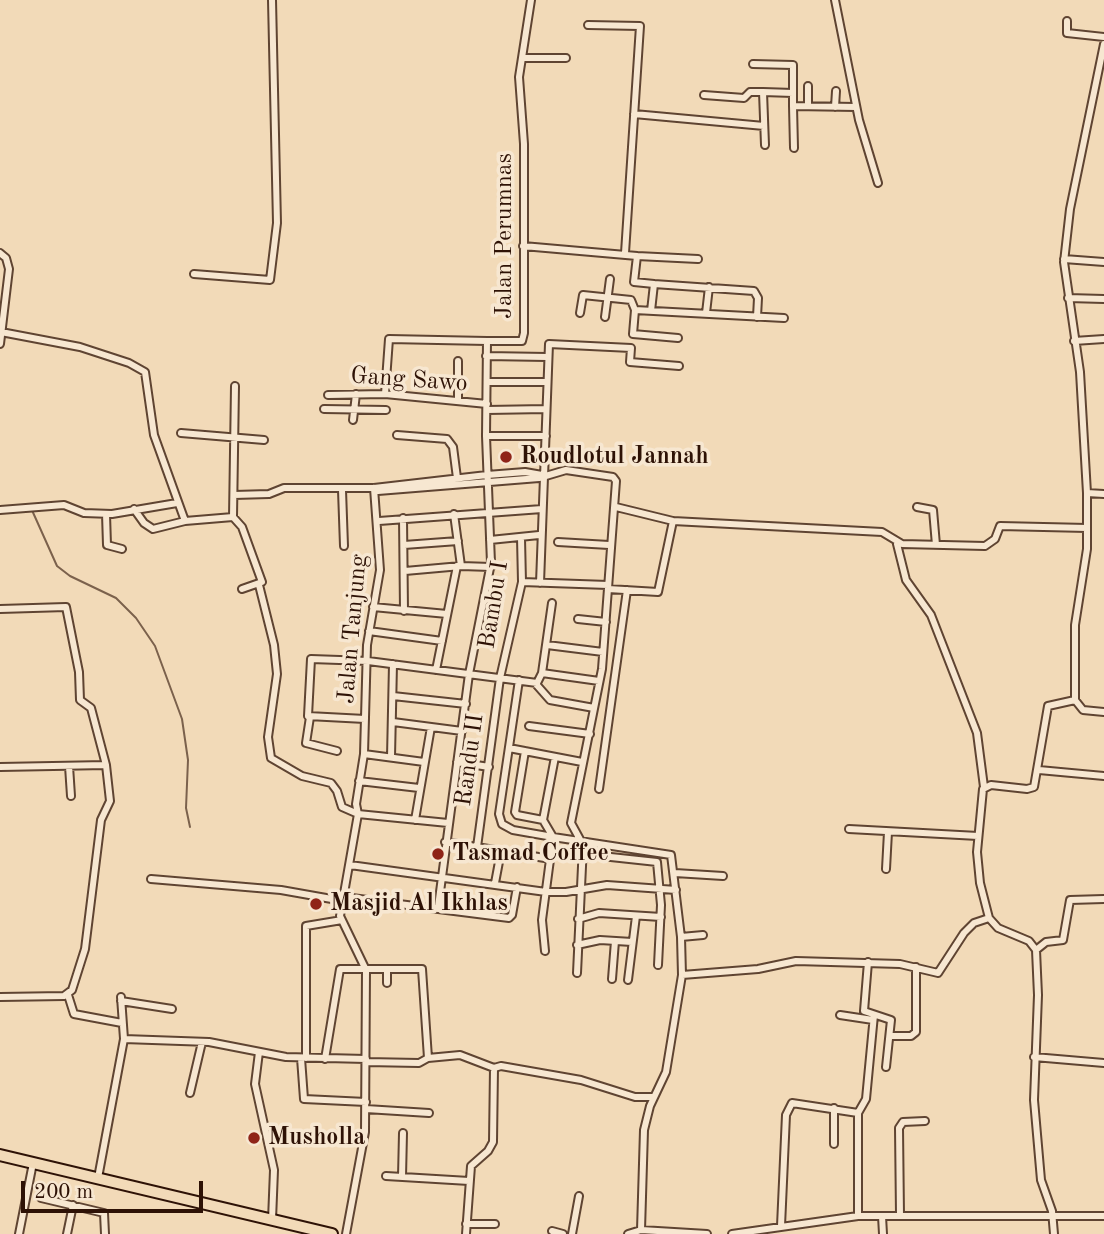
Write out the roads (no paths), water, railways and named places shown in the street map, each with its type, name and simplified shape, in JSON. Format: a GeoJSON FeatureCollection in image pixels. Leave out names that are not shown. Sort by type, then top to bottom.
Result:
{"type":"FeatureCollection","features":[{"type":"Feature","properties":{"kind":"highway"},"geometry":{"type":"LineString","coordinates":[[0,1155],[308,1231],[332,1234]]}},
{"type":"Feature","properties":{"kind":"street"},"geometry":{"type":"LineString","coordinates":[[194,274],[270,280],[276,223],[272,0]]}},
{"type":"Feature","properties":{"kind":"street","name":"Jalan Perumnas"},"geometry":{"type":"LineString","coordinates":[[438,907],[447,823],[469,674],[491,567],[486,436],[487,341],[523,339],[524,144],[519,77],[531,0]]}},
{"type":"Feature","properties":{"kind":"street"},"geometry":{"type":"LineString","coordinates":[[835,0],[856,107],[878,183]]}},
{"type":"Feature","properties":{"kind":"street"},"geometry":{"type":"LineString","coordinates":[[1067,21],[1067,33],[1104,37]]}},
{"type":"Feature","properties":{"kind":"street"},"geometry":{"type":"LineString","coordinates":[[588,25],[640,26],[625,253]]}},
{"type":"Feature","properties":{"kind":"street"},"geometry":{"type":"LineString","coordinates":[[1104,44],[1101,81],[1070,209],[1064,259],[1083,412],[1087,493],[1085,566],[1075,625],[1074,699],[1083,710],[1104,712]]}},
{"type":"Feature","properties":{"kind":"street"},"geometry":{"type":"LineString","coordinates":[[522,58],[566,58]]}},
{"type":"Feature","properties":{"kind":"street"},"geometry":{"type":"LineString","coordinates":[[753,64],[793,65],[794,148]]}},
{"type":"Feature","properties":{"kind":"street"},"geometry":{"type":"LineString","coordinates":[[808,86],[808,106]]}},
{"type":"Feature","properties":{"kind":"street"},"geometry":{"type":"LineString","coordinates":[[835,107],[836,91]]}},
{"type":"Feature","properties":{"kind":"street"},"geometry":{"type":"LineString","coordinates":[[704,95],[744,98],[750,92],[793,93]]}},
{"type":"Feature","properties":{"kind":"street"},"geometry":{"type":"LineString","coordinates":[[763,92],[765,145]]}},
{"type":"Feature","properties":{"kind":"street"},"geometry":{"type":"LineString","coordinates":[[793,106],[856,107]]}},
{"type":"Feature","properties":{"kind":"street"},"geometry":{"type":"LineString","coordinates":[[634,114],[764,126]]}},
{"type":"Feature","properties":{"kind":"street"},"geometry":{"type":"LineString","coordinates":[[523,246],[698,259]]}},
{"type":"Feature","properties":{"kind":"street"},"geometry":{"type":"LineString","coordinates":[[0,253],[6,258],[9,269],[0,344]]}},
{"type":"Feature","properties":{"kind":"street"},"geometry":{"type":"LineString","coordinates":[[637,256],[631,300],[635,310],[630,362],[679,366]]}},
{"type":"Feature","properties":{"kind":"street"},"geometry":{"type":"LineString","coordinates":[[1064,259],[1104,262]]}},
{"type":"Feature","properties":{"kind":"street"},"geometry":{"type":"LineString","coordinates":[[605,317],[610,279]]}},
{"type":"Feature","properties":{"kind":"street"},"geometry":{"type":"LineString","coordinates":[[634,282],[756,292],[757,317]]}},
{"type":"Feature","properties":{"kind":"street"},"geometry":{"type":"LineString","coordinates":[[651,311],[654,284]]}},
{"type":"Feature","properties":{"kind":"street"},"geometry":{"type":"LineString","coordinates":[[706,313],[709,287]]}},
{"type":"Feature","properties":{"kind":"street"},"geometry":{"type":"LineString","coordinates":[[580,313],[583,295],[631,300]]}},
{"type":"Feature","properties":{"kind":"street"},"geometry":{"type":"LineString","coordinates":[[1068,298],[1104,299]]}},
{"type":"Feature","properties":{"kind":"street"},"geometry":{"type":"LineString","coordinates":[[635,310],[785,318]]}},
{"type":"Feature","properties":{"kind":"street"},"geometry":{"type":"LineString","coordinates":[[1,332],[80,347],[129,363],[145,372],[150,421],[185,521]]}},
{"type":"Feature","properties":{"kind":"street"},"geometry":{"type":"LineString","coordinates":[[632,334],[678,338]]}},
{"type":"Feature","properties":{"kind":"street"},"geometry":{"type":"LineString","coordinates":[[385,394],[389,339],[487,341]]}},
{"type":"Feature","properties":{"kind":"street"},"geometry":{"type":"LineString","coordinates":[[1074,341],[1104,340]]}},
{"type":"Feature","properties":{"kind":"street"},"geometry":{"type":"LineString","coordinates":[[540,583],[542,474],[547,409],[545,382],[550,342],[631,348]]}},
{"type":"Feature","properties":{"kind":"street"},"geometry":{"type":"LineString","coordinates":[[486,356],[547,357]]}},
{"type":"Feature","properties":{"kind":"street"},"geometry":{"type":"LineString","coordinates":[[458,361],[458,399]]}},
{"type":"Feature","properties":{"kind":"street"},"geometry":{"type":"LineString","coordinates":[[487,382],[545,382]]}},
{"type":"Feature","properties":{"kind":"street"},"geometry":{"type":"LineString","coordinates":[[235,386],[232,436],[233,517],[242,527],[261,582],[274,645],[277,674],[268,750],[271,758],[285,769],[331,783],[342,807],[358,814],[447,823]]}},
{"type":"Feature","properties":{"kind":"street","name":"Gang Sawo"},"geometry":{"type":"LineString","coordinates":[[328,394],[385,394],[458,399],[487,407],[547,409]]}},
{"type":"Feature","properties":{"kind":"street"},"geometry":{"type":"LineString","coordinates":[[353,420],[356,394]]}},
{"type":"Feature","properties":{"kind":"street"},"geometry":{"type":"LineString","coordinates":[[324,409],[386,410]]}},
{"type":"Feature","properties":{"kind":"street"},"geometry":{"type":"LineString","coordinates":[[181,433],[264,440]]}},
{"type":"Feature","properties":{"kind":"street"},"geometry":{"type":"LineString","coordinates":[[397,435],[447,439],[453,447],[457,478]]}},
{"type":"Feature","properties":{"kind":"street"},"geometry":{"type":"LineString","coordinates":[[486,436],[546,436]]}},
{"type":"Feature","properties":{"kind":"street"},"geometry":{"type":"LineString","coordinates":[[234,495],[269,494],[284,488],[374,488],[457,478],[539,478],[542,474],[566,470],[613,477],[617,481],[616,507],[609,545],[600,681],[571,823],[580,839],[583,854],[578,890],[577,973]]}},
{"type":"Feature","properties":{"kind":"street"},"geometry":{"type":"LineString","coordinates":[[374,488],[378,491],[487,477]]}},
{"type":"Feature","properties":{"kind":"street","name":"Jalan Tanjung"},"geometry":{"type":"LineString","coordinates":[[342,920],[358,814],[356,804],[364,754],[369,631],[380,570],[379,521],[374,488]]}},
{"type":"Feature","properties":{"kind":"street"},"geometry":{"type":"LineString","coordinates":[[342,490],[344,546]]}},
{"type":"Feature","properties":{"kind":"street"},"geometry":{"type":"LineString","coordinates":[[1087,493],[1104,494]]}},
{"type":"Feature","properties":{"kind":"street"},"geometry":{"type":"LineString","coordinates":[[0,510],[64,505],[81,512],[106,514],[177,503]]}},
{"type":"Feature","properties":{"kind":"street"},"geometry":{"type":"LineString","coordinates":[[616,507],[673,522],[882,532],[897,544],[985,546],[995,539],[1000,526],[1087,528]]}},
{"type":"Feature","properties":{"kind":"street"},"geometry":{"type":"LineString","coordinates":[[917,507],[933,510],[936,545]]}},
{"type":"Feature","properties":{"kind":"street"},"geometry":{"type":"LineString","coordinates":[[134,509],[144,523],[153,529],[185,521],[233,517]]}},
{"type":"Feature","properties":{"kind":"street"},"geometry":{"type":"LineString","coordinates":[[379,521],[542,509]]}},
{"type":"Feature","properties":{"kind":"street"},"geometry":{"type":"LineString","coordinates":[[106,514],[107,545],[122,549]]}},
{"type":"Feature","properties":{"kind":"street"},"geometry":{"type":"LineString","coordinates":[[436,670],[459,566],[454,514]]}},
{"type":"Feature","properties":{"kind":"street"},"geometry":{"type":"LineString","coordinates":[[402,518],[404,611]]}},
{"type":"Feature","properties":{"kind":"street"},"geometry":{"type":"LineString","coordinates":[[522,582],[608,587],[656,594],[660,589],[673,522]]}},
{"type":"Feature","properties":{"kind":"street"},"geometry":{"type":"LineString","coordinates":[[490,540],[540,535]]}},
{"type":"Feature","properties":{"kind":"street","name":"Bambu I"},"geometry":{"type":"LineString","coordinates":[[500,678],[522,582],[521,538]]}},
{"type":"Feature","properties":{"kind":"street"},"geometry":{"type":"LineString","coordinates":[[404,545],[458,541]]}},
{"type":"Feature","properties":{"kind":"street"},"geometry":{"type":"LineString","coordinates":[[558,542],[609,545]]}},
{"type":"Feature","properties":{"kind":"street"},"geometry":{"type":"LineString","coordinates":[[897,544],[906,580],[931,615],[977,733],[984,787],[978,836],[980,883],[989,918],[998,928],[1029,941],[1036,950],[1038,995],[1034,1100],[1041,1180],[1052,1215],[1054,1234]]}},
{"type":"Feature","properties":{"kind":"street"},"geometry":{"type":"LineString","coordinates":[[405,571],[459,566],[491,567]]}},
{"type":"Feature","properties":{"kind":"street"},"geometry":{"type":"LineString","coordinates":[[242,589],[260,585]]}},
{"type":"Feature","properties":{"kind":"street"},"geometry":{"type":"LineString","coordinates":[[598,789],[627,590]]}},
{"type":"Feature","properties":{"kind":"street"},"geometry":{"type":"LineString","coordinates":[[535,683],[542,673],[552,603]]}},
{"type":"Feature","properties":{"kind":"street"},"geometry":{"type":"LineString","coordinates":[[0,609],[43,605],[66,607],[79,672],[80,700],[91,708],[106,765],[110,801],[101,820],[85,949],[68,995],[74,1014],[122,1023]]}},
{"type":"Feature","properties":{"kind":"street"},"geometry":{"type":"LineString","coordinates":[[373,607],[447,614]]}},
{"type":"Feature","properties":{"kind":"street"},"geometry":{"type":"LineString","coordinates":[[578,619],[606,621]]}},
{"type":"Feature","properties":{"kind":"street"},"geometry":{"type":"LineString","coordinates":[[369,631],[442,640]]}},
{"type":"Feature","properties":{"kind":"street"},"geometry":{"type":"LineString","coordinates":[[547,645],[603,652]]}},
{"type":"Feature","properties":{"kind":"street"},"geometry":{"type":"LineString","coordinates":[[337,751],[306,743],[310,717],[307,708],[311,659],[368,661],[519,680],[535,683],[550,700],[594,708]]}},
{"type":"Feature","properties":{"kind":"street"},"geometry":{"type":"LineString","coordinates":[[391,757],[393,664]]}},
{"type":"Feature","properties":{"kind":"street"},"geometry":{"type":"LineString","coordinates":[[542,673],[600,681]]}},
{"type":"Feature","properties":{"kind":"street","name":"Randu II"},"geometry":{"type":"LineString","coordinates":[[477,847],[500,678]]}},
{"type":"Feature","properties":{"kind":"street"},"geometry":{"type":"LineString","coordinates":[[519,680],[499,814],[502,824],[513,830],[553,838],[580,839],[666,853],[672,857],[681,937],[682,975],[667,1065],[653,1097],[644,1130],[641,1230]]}},
{"type":"Feature","properties":{"kind":"street"},"geometry":{"type":"LineString","coordinates":[[393,696],[466,704]]}},
{"type":"Feature","properties":{"kind":"street"},"geometry":{"type":"LineString","coordinates":[[984,787],[1031,789],[1036,785],[1048,706],[1074,699]]}},
{"type":"Feature","properties":{"kind":"street"},"geometry":{"type":"LineString","coordinates":[[310,717],[365,719]]}},
{"type":"Feature","properties":{"kind":"street"},"geometry":{"type":"LineString","coordinates":[[393,722],[462,731]]}},
{"type":"Feature","properties":{"kind":"street"},"geometry":{"type":"LineString","coordinates":[[529,726],[590,734]]}},
{"type":"Feature","properties":{"kind":"street"},"geometry":{"type":"LineString","coordinates":[[415,820],[431,727]]}},
{"type":"Feature","properties":{"kind":"street"},"geometry":{"type":"LineString","coordinates":[[509,748],[582,761]]}},
{"type":"Feature","properties":{"kind":"street"},"geometry":{"type":"LineString","coordinates":[[526,751],[515,812],[517,815],[543,820]]}},
{"type":"Feature","properties":{"kind":"street"},"geometry":{"type":"LineString","coordinates":[[364,754],[424,762]]}},
{"type":"Feature","properties":{"kind":"street"},"geometry":{"type":"LineString","coordinates":[[545,951],[542,920],[553,838],[543,820],[555,757]]}},
{"type":"Feature","properties":{"kind":"street"},"geometry":{"type":"LineString","coordinates":[[457,762],[489,766]]}},
{"type":"Feature","properties":{"kind":"street"},"geometry":{"type":"LineString","coordinates":[[0,767],[106,765]]}},
{"type":"Feature","properties":{"kind":"street"},"geometry":{"type":"LineString","coordinates":[[69,766],[71,796]]}},
{"type":"Feature","properties":{"kind":"street"},"geometry":{"type":"LineString","coordinates":[[1039,769],[1104,776]]}},
{"type":"Feature","properties":{"kind":"street"},"geometry":{"type":"LineString","coordinates":[[359,781],[419,788]]}},
{"type":"Feature","properties":{"kind":"street"},"geometry":{"type":"LineString","coordinates":[[849,829],[978,836]]}},
{"type":"Feature","properties":{"kind":"street"},"geometry":{"type":"LineString","coordinates":[[886,869],[888,831]]}},
{"type":"Feature","properties":{"kind":"street"},"geometry":{"type":"LineString","coordinates":[[445,842],[551,859]]}},
{"type":"Feature","properties":{"kind":"street"},"geometry":{"type":"LineString","coordinates":[[495,883],[500,851]]}},
{"type":"Feature","properties":{"kind":"street"},"geometry":{"type":"LineString","coordinates":[[583,854],[656,861],[661,917],[658,965]]}},
{"type":"Feature","properties":{"kind":"street"},"geometry":{"type":"LineString","coordinates":[[349,865],[443,875],[546,892],[607,885],[660,891],[676,890]]}},
{"type":"Feature","properties":{"kind":"street"},"geometry":{"type":"LineString","coordinates":[[675,873],[723,876]]}},
{"type":"Feature","properties":{"kind":"street"},"geometry":{"type":"LineString","coordinates":[[150,879],[438,907],[509,918],[512,915],[517,887]]}},
{"type":"Feature","properties":{"kind":"street"},"geometry":{"type":"LineString","coordinates":[[1036,950],[1046,942],[1063,940],[1070,900],[1104,899]]}},
{"type":"Feature","properties":{"kind":"street"},"geometry":{"type":"LineString","coordinates":[[578,919],[599,913],[661,917]]}},
{"type":"Feature","properties":{"kind":"street"},"geometry":{"type":"LineString","coordinates":[[628,980],[636,916]]}},
{"type":"Feature","properties":{"kind":"street"},"geometry":{"type":"LineString","coordinates":[[682,975],[758,969],[790,961],[868,962],[916,967],[929,973],[942,970],[964,933],[974,923],[989,918]]}},
{"type":"Feature","properties":{"kind":"street"},"geometry":{"type":"LineString","coordinates":[[346,1234],[363,1142],[366,1106],[366,970],[342,920],[306,924],[304,1099],[366,1106],[429,1113]]}},
{"type":"Feature","properties":{"kind":"street"},"geometry":{"type":"LineString","coordinates":[[681,937],[703,935]]}},
{"type":"Feature","properties":{"kind":"street"},"geometry":{"type":"LineString","coordinates":[[612,979],[614,941]]}},
{"type":"Feature","properties":{"kind":"street"},"geometry":{"type":"LineString","coordinates":[[577,945],[632,942]]}},
{"type":"Feature","properties":{"kind":"street"},"geometry":{"type":"LineString","coordinates":[[868,962],[863,1009],[873,1017]]}},
{"type":"Feature","properties":{"kind":"street"},"geometry":{"type":"LineString","coordinates":[[891,1036],[911,1036],[916,1032],[916,967]]}},
{"type":"Feature","properties":{"kind":"street"},"geometry":{"type":"LineString","coordinates":[[325,1059],[338,971],[342,968],[424,971],[428,1058]]}},
{"type":"Feature","properties":{"kind":"street"},"geometry":{"type":"LineString","coordinates":[[387,969],[387,983]]}},
{"type":"Feature","properties":{"kind":"street"},"geometry":{"type":"LineString","coordinates":[[0,997],[68,995]]}},
{"type":"Feature","properties":{"kind":"street"},"geometry":{"type":"LineString","coordinates":[[98,1178],[124,1039],[121,999],[172,1009]]}},
{"type":"Feature","properties":{"kind":"street"},"geometry":{"type":"LineString","coordinates":[[840,1015],[891,1018],[886,1067]]}},
{"type":"Feature","properties":{"kind":"street"},"geometry":{"type":"LineString","coordinates":[[858,1216],[858,1113],[866,1099],[873,1017]]}},
{"type":"Feature","properties":{"kind":"street"},"geometry":{"type":"LineString","coordinates":[[124,1039],[202,1042],[303,1058],[419,1063],[428,1058],[460,1055],[494,1068],[501,1066],[581,1080],[635,1097],[653,1097]]}},
{"type":"Feature","properties":{"kind":"street"},"geometry":{"type":"LineString","coordinates":[[190,1093],[202,1042]]}},
{"type":"Feature","properties":{"kind":"street"},"geometry":{"type":"LineString","coordinates":[[259,1052],[255,1084],[274,1170],[272,1220]]}},
{"type":"Feature","properties":{"kind":"street"},"geometry":{"type":"LineString","coordinates":[[1034,1057],[1104,1063]]}},
{"type":"Feature","properties":{"kind":"street"},"geometry":{"type":"LineString","coordinates":[[466,1234],[472,1163],[485,1154],[493,1142],[494,1068]]}},
{"type":"Feature","properties":{"kind":"street"},"geometry":{"type":"LineString","coordinates":[[781,1226],[787,1109],[796,1103],[858,1113]]}},
{"type":"Feature","properties":{"kind":"street"},"geometry":{"type":"LineString","coordinates":[[834,1108],[834,1144]]}},
{"type":"Feature","properties":{"kind":"street"},"geometry":{"type":"LineString","coordinates":[[900,1215],[899,1128],[903,1122],[925,1121]]}},
{"type":"Feature","properties":{"kind":"street"},"geometry":{"type":"LineString","coordinates":[[402,1177],[403,1133]]}},
{"type":"Feature","properties":{"kind":"street"},"geometry":{"type":"LineString","coordinates":[[313,1136],[363,1142]]}},
{"type":"Feature","properties":{"kind":"street"},"geometry":{"type":"LineString","coordinates":[[19,1234],[33,1163]]}},
{"type":"Feature","properties":{"kind":"street"},"geometry":{"type":"LineString","coordinates":[[386,1176],[469,1181]]}},
{"type":"Feature","properties":{"kind":"street"},"geometry":{"type":"LineString","coordinates":[[572,1234],[579,1196]]}},
{"type":"Feature","properties":{"kind":"street"},"geometry":{"type":"LineString","coordinates":[[41,1198],[104,1213],[105,1234]]}},
{"type":"Feature","properties":{"kind":"street"},"geometry":{"type":"LineString","coordinates":[[67,1234],[73,1205]]}},
{"type":"Feature","properties":{"kind":"street"},"geometry":{"type":"LineString","coordinates":[[732,1234],[858,1216],[1104,1216]]}},
{"type":"Feature","properties":{"kind":"street"},"geometry":{"type":"LineString","coordinates":[[882,1216],[883,1234]]}},
{"type":"Feature","properties":{"kind":"street"},"geometry":{"type":"LineString","coordinates":[[466,1224],[495,1224]]}},
{"type":"Feature","properties":{"kind":"street"},"geometry":{"type":"LineString","coordinates":[[628,1234],[641,1230],[708,1234]]}},
{"type":"Feature","properties":{"kind":"street"},"geometry":{"type":"LineString","coordinates":[[552,1231],[563,1234]]}},
{"type":"Feature","properties":{"kind":"waterway"},"geometry":{"type":"LineString","coordinates":[[31,508],[57,566],[70,576],[116,598],[136,618],[155,646],[182,719],[188,760],[186,808],[190,827]]}},
{"type":"Feature","properties":{"kind":"place","name":"Roudlotul Jannah"},"geometry":{"type":"Point","coordinates":[506,457]}},
{"type":"Feature","properties":{"kind":"place","name":"Tasmad Coffee"},"geometry":{"type":"Point","coordinates":[438,854]}},
{"type":"Feature","properties":{"kind":"place","name":"Masjid Al Ikhlas"},"geometry":{"type":"Point","coordinates":[316,904]}},
{"type":"Feature","properties":{"kind":"place","name":"Musholla"},"geometry":{"type":"Point","coordinates":[254,1138]}}]}
